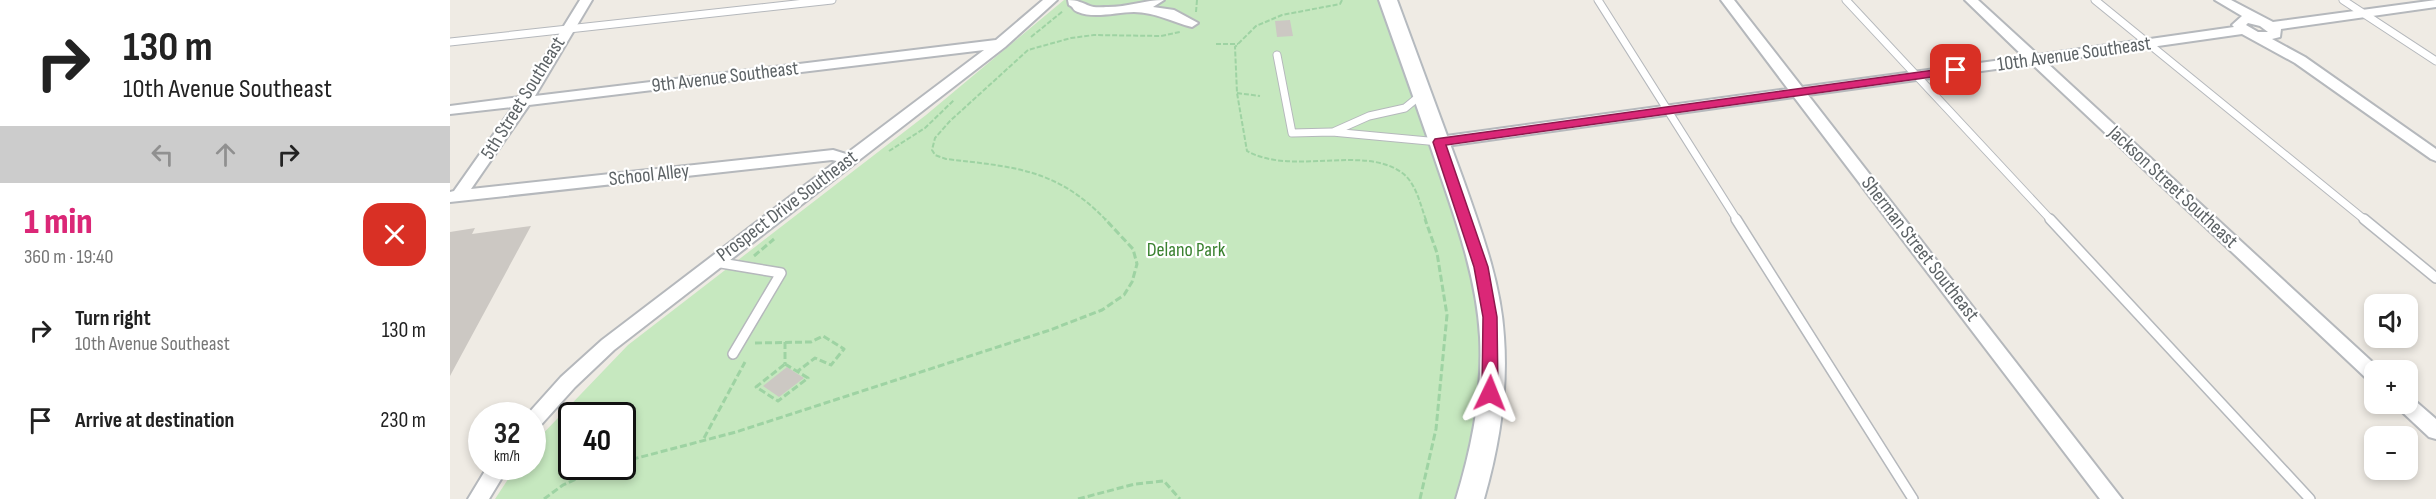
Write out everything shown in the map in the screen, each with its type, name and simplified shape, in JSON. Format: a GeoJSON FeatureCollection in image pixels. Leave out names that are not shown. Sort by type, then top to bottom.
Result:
{"type":"FeatureCollection","features":[{"type":"Feature","properties":{"kind":"street","name":"5th Street Southeast"},"geometry":{"type":"LineString","coordinates":[[455,197],[525,100],[586,0]]}},
{"type":"Feature","properties":{"kind":"street","name":"Prospect Drive Southeast"},"geometry":{"type":"LineString","coordinates":[[546,406],[568,382],[608,345],[714,261],[1000,44],[1051,0]]}},
{"type":"Feature","properties":{"kind":"street"},"geometry":{"type":"LineString","coordinates":[[1138,9],[1158,0]]}},
{"type":"Feature","properties":{"kind":"street"},"geometry":{"type":"LineString","coordinates":[[1388,0],[1481,267],[1490,317],[1489,412],[1478,493]]}},
{"type":"Feature","properties":{"kind":"street","name":"Sherman Street Southeast"},"geometry":{"type":"LineString","coordinates":[[1727,0],[2112,499]]}},
{"type":"Feature","properties":{"kind":"street","name":"Jackson Street Southeast"},"geometry":{"type":"LineString","coordinates":[[1971,0],[2364,365]]}},
{"type":"Feature","properties":{"kind":"street"},"geometry":{"type":"LineString","coordinates":[[2220,0],[2270,26],[2300,60]]}},
{"type":"Feature","properties":{"kind":"street"},"geometry":{"type":"LineString","coordinates":[[2220,0],[2246,30],[2300,60],[2436,156]]}},
{"type":"Feature","properties":{"kind":"street"},"geometry":{"type":"LineString","coordinates":[[2246,30],[2245,19],[2270,26],[2436,3]]}},
{"type":"Feature","properties":{"kind":"street"},"geometry":{"type":"LineString","coordinates":[[1073,7],[1120,5],[1138,9],[1168,6],[1179,20],[1192,23]]}},
{"type":"Feature","properties":{"kind":"street"},"geometry":{"type":"LineString","coordinates":[[2246,30],[2272,36],[2270,26]]}},
{"type":"Feature","properties":{"kind":"street","name":"10th Avenue Southeast"},"geometry":{"type":"LineString","coordinates":[[1439,142],[2246,30]]}},
{"type":"Feature","properties":{"kind":"street","name":"9th Avenue Southeast"},"geometry":{"type":"LineString","coordinates":[[450,110],[1000,44]]}},
{"type":"Feature","properties":{"kind":"street","name":"School Alley"},"geometry":{"type":"LineString","coordinates":[[455,197],[833,155],[848,160]]}},
{"type":"Feature","properties":{"kind":"street"},"geometry":{"type":"LineString","coordinates":[[2417,414],[2436,431]]}},
{"type":"Feature","properties":{"kind":"street"},"geometry":{"type":"LineString","coordinates":[[478,499],[490,480]]}},
{"type":"Feature","properties":{"kind":"lane"},"geometry":{"type":"LineString","coordinates":[[450,42],[832,0]]}},
{"type":"Feature","properties":{"kind":"lane"},"geometry":{"type":"LineString","coordinates":[[1598,0],[1913,499]]}},
{"type":"Feature","properties":{"kind":"lane"},"geometry":{"type":"LineString","coordinates":[[1846,0],[2310,499]]}},
{"type":"Feature","properties":{"kind":"lane"},"geometry":{"type":"LineString","coordinates":[[2096,0],[2436,278]]}},
{"type":"Feature","properties":{"kind":"lane"},"geometry":{"type":"LineString","coordinates":[[2343,0],[2436,61]]}},
{"type":"Feature","properties":{"kind":"lane"},"geometry":{"type":"LineString","coordinates":[[1277,55],[1292,133],[1332,132],[1439,142]]}},
{"type":"Feature","properties":{"kind":"lane"},"geometry":{"type":"LineString","coordinates":[[1332,132],[1370,116],[1405,108],[1422,93]]}},
{"type":"Feature","properties":{"kind":"lane"},"geometry":{"type":"LineString","coordinates":[[714,261],[781,273],[733,354]]}},
{"type":"Feature","properties":{"kind":"path"},"geometry":{"type":"LineString","coordinates":[[636,458],[735,432],[1050,330],[1102,310],[1124,296],[1132,282],[1137,264],[1133,249],[1099,213],[1058,182],[1035,172],[946,159],[935,155],[932,150],[935,138],[951,121],[1017,58],[1028,51],[1056,41],[1083,37],[1173,34],[1189,28],[1196,17],[1197,0]]}},
{"type":"Feature","properties":{"kind":"path"},"geometry":{"type":"LineString","coordinates":[[1342,0],[1340,4],[1282,15],[1256,26],[1235,47],[1237,93],[1247,151],[1262,159],[1285,162],[1360,161],[1383,165],[1401,172],[1415,189],[1437,253],[1447,315],[1436,429],[1420,499]]}},
{"type":"Feature","properties":{"kind":"path"},"geometry":{"type":"LineString","coordinates":[[1216,44],[1238,44]]}},
{"type":"Feature","properties":{"kind":"path"},"geometry":{"type":"LineString","coordinates":[[1237,93],[1260,96]]}},
{"type":"Feature","properties":{"kind":"path"},"geometry":{"type":"LineString","coordinates":[[739,343],[811,342],[823,336],[844,349],[831,365],[815,358],[798,371]]}},
{"type":"Feature","properties":{"kind":"path"},"geometry":{"type":"LineString","coordinates":[[752,351],[756,342]]}},
{"type":"Feature","properties":{"kind":"path"},"geometry":{"type":"LineString","coordinates":[[785,342],[785,364]]}},
{"type":"Feature","properties":{"kind":"path"},"geometry":{"type":"LineString","coordinates":[[704,439],[747,359]]}},
{"type":"Feature","properties":{"kind":"path"},"geometry":{"type":"LineString","coordinates":[[785,364],[808,378],[778,401],[756,387],[785,364]]}},
{"type":"Feature","properties":{"kind":"path"},"geometry":{"type":"LineString","coordinates":[[544,499],[574,480]]}},
{"type":"Feature","properties":{"kind":"path"},"geometry":{"type":"LineString","coordinates":[[1078,499],[1135,484],[1164,481],[1180,499]]}},
{"type":"Feature","properties":{"kind":"green space","name":"Delano Park"},"geometry":{"type":"Polygon","coordinates":[[[1064,0],[1379,0],[1455,210],[1473,272],[1483,334],[1482,395],[1459,499],[495,499],[507,480],[546,480],[546,430],[558,418],[558,480],[636,480],[636,402],[573,402],[628,345],[926,115],[1064,0]]]}},
{"type":"Feature","properties":{"kind":"building"},"geometry":{"type":"Polygon","coordinates":[[[1290,20],[1293,36],[1277,37],[1275,21],[1290,20]]]}},
{"type":"Feature","properties":{"kind":"building"},"geometry":{"type":"Polygon","coordinates":[[[531,226],[450,376],[450,232],[475,228],[472,234],[531,226]]]}},
{"type":"Feature","properties":{"kind":"building"},"geometry":{"type":"Polygon","coordinates":[[[787,367],[804,378],[779,397],[763,386],[787,367]]]}},
{"type":"Feature","properties":{"kind":"route"},"geometry":{"type":"LineString","coordinates":[[1490,393],[1490,317],[1481,267],[1468,222],[1439,142],[1956,70]]}}]}
